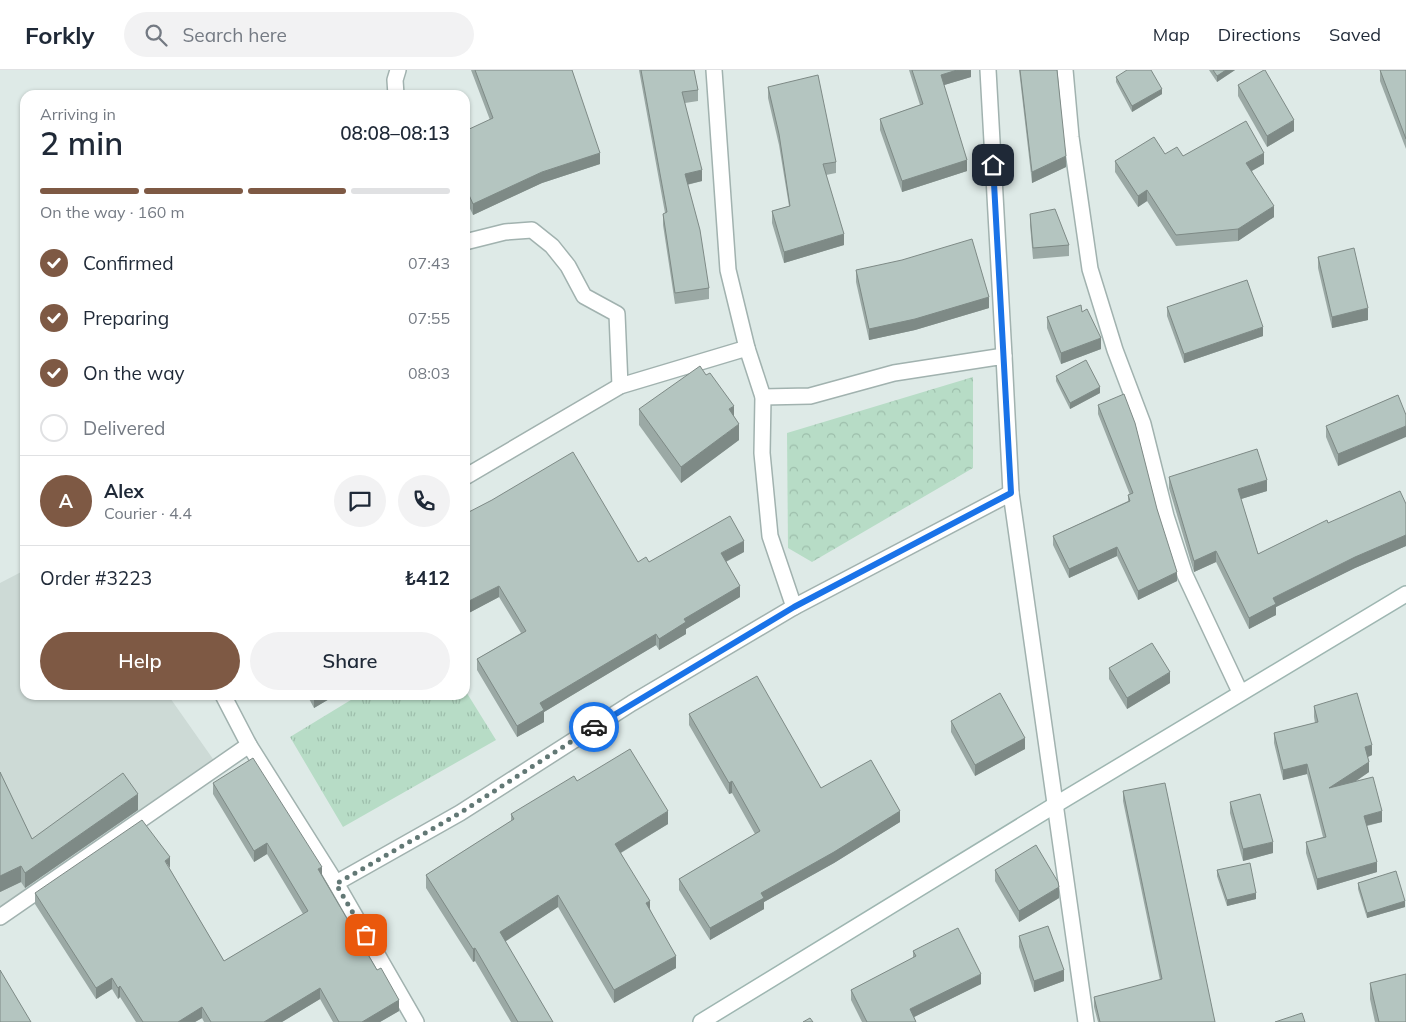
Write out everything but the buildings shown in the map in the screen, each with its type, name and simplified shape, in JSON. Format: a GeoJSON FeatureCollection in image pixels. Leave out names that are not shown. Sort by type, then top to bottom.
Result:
{"type":"FeatureCollection","features":[{"type":"Feature","properties":{"kind":"street"},"geometry":{"type":"LineString","coordinates":[[396,90],[395,80],[398,70]]}},
{"type":"Feature","properties":{"kind":"street"},"geometry":{"type":"LineString","coordinates":[[714,70],[728,270],[747,348],[763,397],[762,453],[770,536],[794,607]]}},
{"type":"Feature","properties":{"kind":"street"},"geometry":{"type":"LineString","coordinates":[[988,70],[1011,493],[1086,1022]]}},
{"type":"Feature","properties":{"kind":"street"},"geometry":{"type":"LineString","coordinates":[[1066,70],[1071,137],[1090,269],[1115,350],[1143,424],[1166,516],[1184,575],[1240,692]]}},
{"type":"Feature","properties":{"kind":"street"},"geometry":{"type":"LineString","coordinates":[[470,241],[505,232],[532,230],[552,246],[568,266],[584,296],[617,314],[620,386]]}},
{"type":"Feature","properties":{"kind":"street"},"geometry":{"type":"LineString","coordinates":[[470,474],[620,386],[747,348]]}},
{"type":"Feature","properties":{"kind":"street"},"geometry":{"type":"LineString","coordinates":[[763,397],[810,396],[894,373],[1004,356]]}},
{"type":"Feature","properties":{"kind":"street"},"geometry":{"type":"LineString","coordinates":[[336,884],[460,813],[632,703],[794,607],[1011,493]]}},
{"type":"Feature","properties":{"kind":"street"},"geometry":{"type":"LineString","coordinates":[[701,1022],[1054,804],[1406,594]]}},
{"type":"Feature","properties":{"kind":"street"},"geometry":{"type":"LineString","coordinates":[[226,700],[249,745],[336,884],[416,1022]]}},
{"type":"Feature","properties":{"kind":"street"},"geometry":{"type":"LineString","coordinates":[[0,918],[249,745]]}},
{"type":"Feature","properties":{"kind":"shaded area"},"geometry":{"type":"Polygon","coordinates":[[[20,573],[20,700],[172,700],[220,769],[0,916],[0,583],[20,573]]]}},
{"type":"Feature","properties":{"kind":"green space"},"geometry":{"type":"Polygon","coordinates":[[[973,377],[973,468],[812,562],[788,548],[787,433],[973,377]]]}},
{"type":"Feature","properties":{"kind":"green space"},"geometry":{"type":"Polygon","coordinates":[[[470,698],[496,740],[343,827],[290,737],[351,700],[470,700],[470,698]]]}},
{"type":"Feature","properties":{"kind":"way so far"},"geometry":{"type":"LineString","coordinates":[[366,935],[336,884],[460,813],[594,727]]}},
{"type":"Feature","properties":{"kind":"route"},"geometry":{"type":"LineString","coordinates":[[594,727],[739,638],[794,607],[1011,493],[993,165]]}}]}
